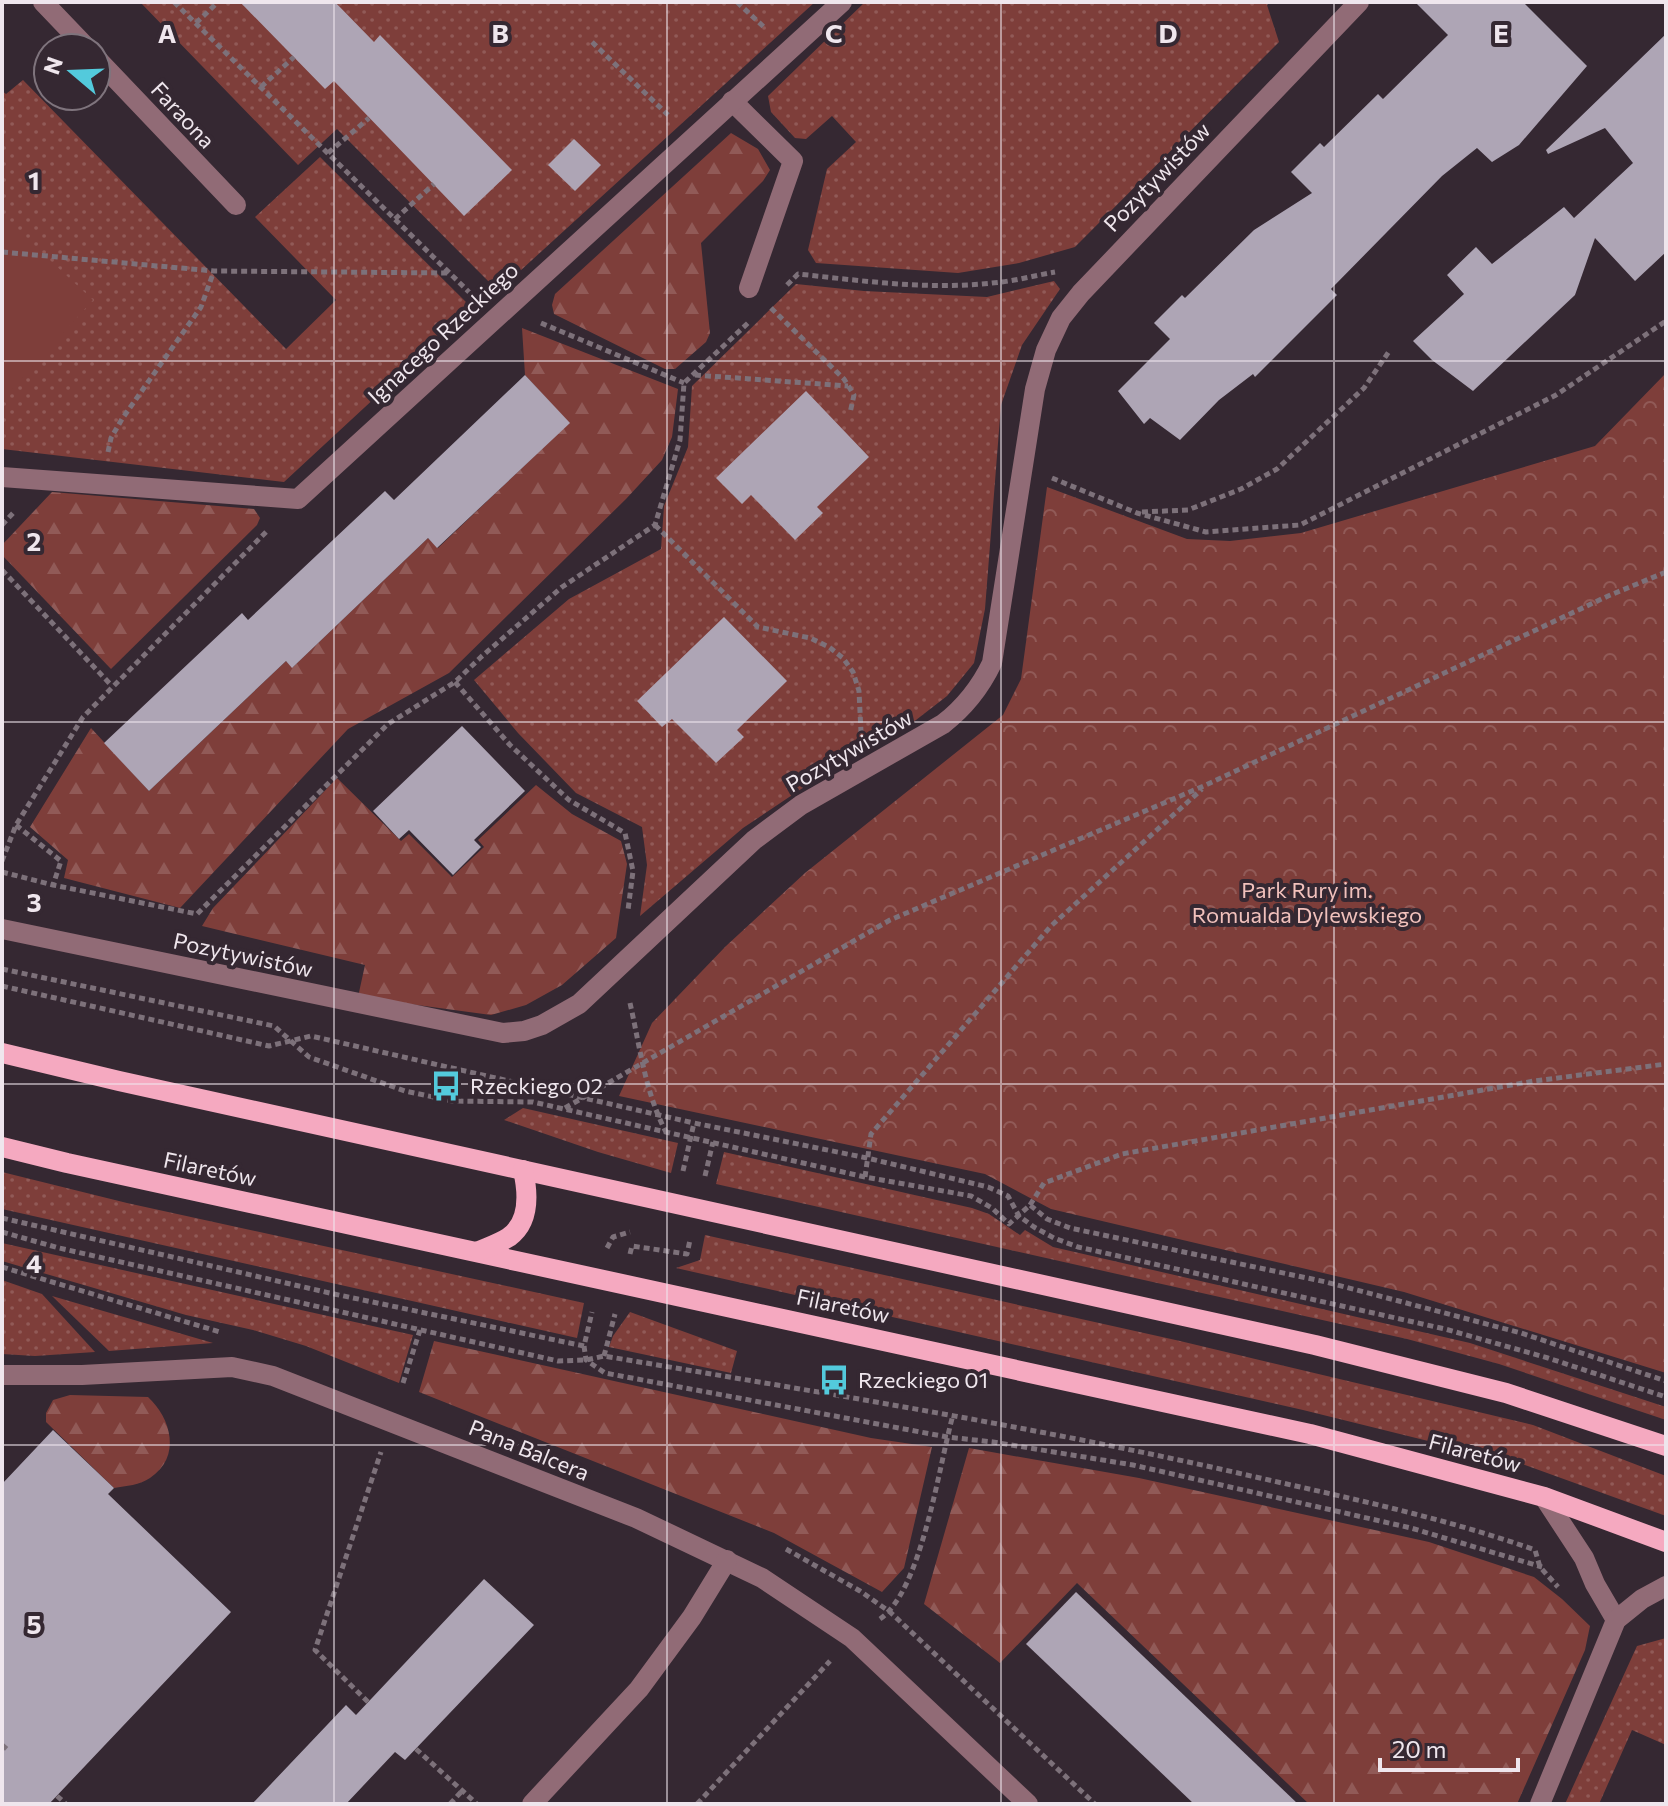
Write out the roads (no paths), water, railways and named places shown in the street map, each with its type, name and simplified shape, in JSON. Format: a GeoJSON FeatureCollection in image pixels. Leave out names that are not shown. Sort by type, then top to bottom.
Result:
{"type":"FeatureCollection","features":[{"type":"Feature","properties":{"kind":"main road"},"geometry":{"type":"LineString","coordinates":[[2,1053],[1315,1345],[1506,1393],[1666,1446]]}},
{"type":"Feature","properties":{"kind":"main road","name":"Filaretów"},"geometry":{"type":"LineString","coordinates":[[2,1147],[1310,1434],[1544,1497],[1666,1542]]}},
{"type":"Feature","properties":{"kind":"main road"},"geometry":{"type":"LineString","coordinates":[[479,1251],[511,1236],[525,1216],[527,1185],[523,1170]]}},
{"type":"Feature","properties":{"kind":"street"},"geometry":{"type":"LineString","coordinates":[[43,2],[72,32]]}},
{"type":"Feature","properties":{"kind":"street","name":"Ignacego Rzeckiego"},"geometry":{"type":"LineString","coordinates":[[2,477],[298,499],[842,2]]}},
{"type":"Feature","properties":{"kind":"street","name":"Pozytywistów"},"geometry":{"type":"LineString","coordinates":[[2,929],[503,1033],[542,1025],[579,1004],[754,840],[801,805],[943,724],[972,697],[992,663],[1035,389],[1046,350],[1061,318],[1102,269],[1359,2]]}},
{"type":"Feature","properties":{"kind":"street","name":"Faraona"},"geometry":{"type":"LineString","coordinates":[[112,75],[236,205]]}},
{"type":"Feature","properties":{"kind":"street"},"geometry":{"type":"LineString","coordinates":[[732,101],[793,161],[749,288]]}},
{"type":"Feature","properties":{"kind":"street","name":"Pana Balcera"},"geometry":{"type":"LineString","coordinates":[[2,1375],[82,1375],[232,1367],[273,1376],[636,1518],[727,1560],[795,1598],[852,1638],[1028,1804]]}},
{"type":"Feature","properties":{"kind":"street"},"geometry":{"type":"LineString","coordinates":[[1544,1497],[1584,1558],[1616,1620]]}},
{"type":"Feature","properties":{"kind":"street"},"geometry":{"type":"LineString","coordinates":[[532,1804],[639,1689],[692,1617],[727,1560]]}},
{"type":"Feature","properties":{"kind":"street"},"geometry":{"type":"LineString","coordinates":[[1540,1804],[1616,1620],[1642,1599],[1666,1586]]}},
{"type":"Feature","properties":{"kind":"place","name":"Rzeckiego 02"},"geometry":{"type":"Point","coordinates":[446,1086]}},
{"type":"Feature","properties":{"kind":"place","name":"Rzeckiego 01"},"geometry":{"type":"Point","coordinates":[834,1380]}},
{"type":"Feature","properties":{"kind":"park label","name":"Park Rury im. Romualda Dylewskiego"},"geometry":{"type":"Point","coordinates":[1307,902]}}]}
